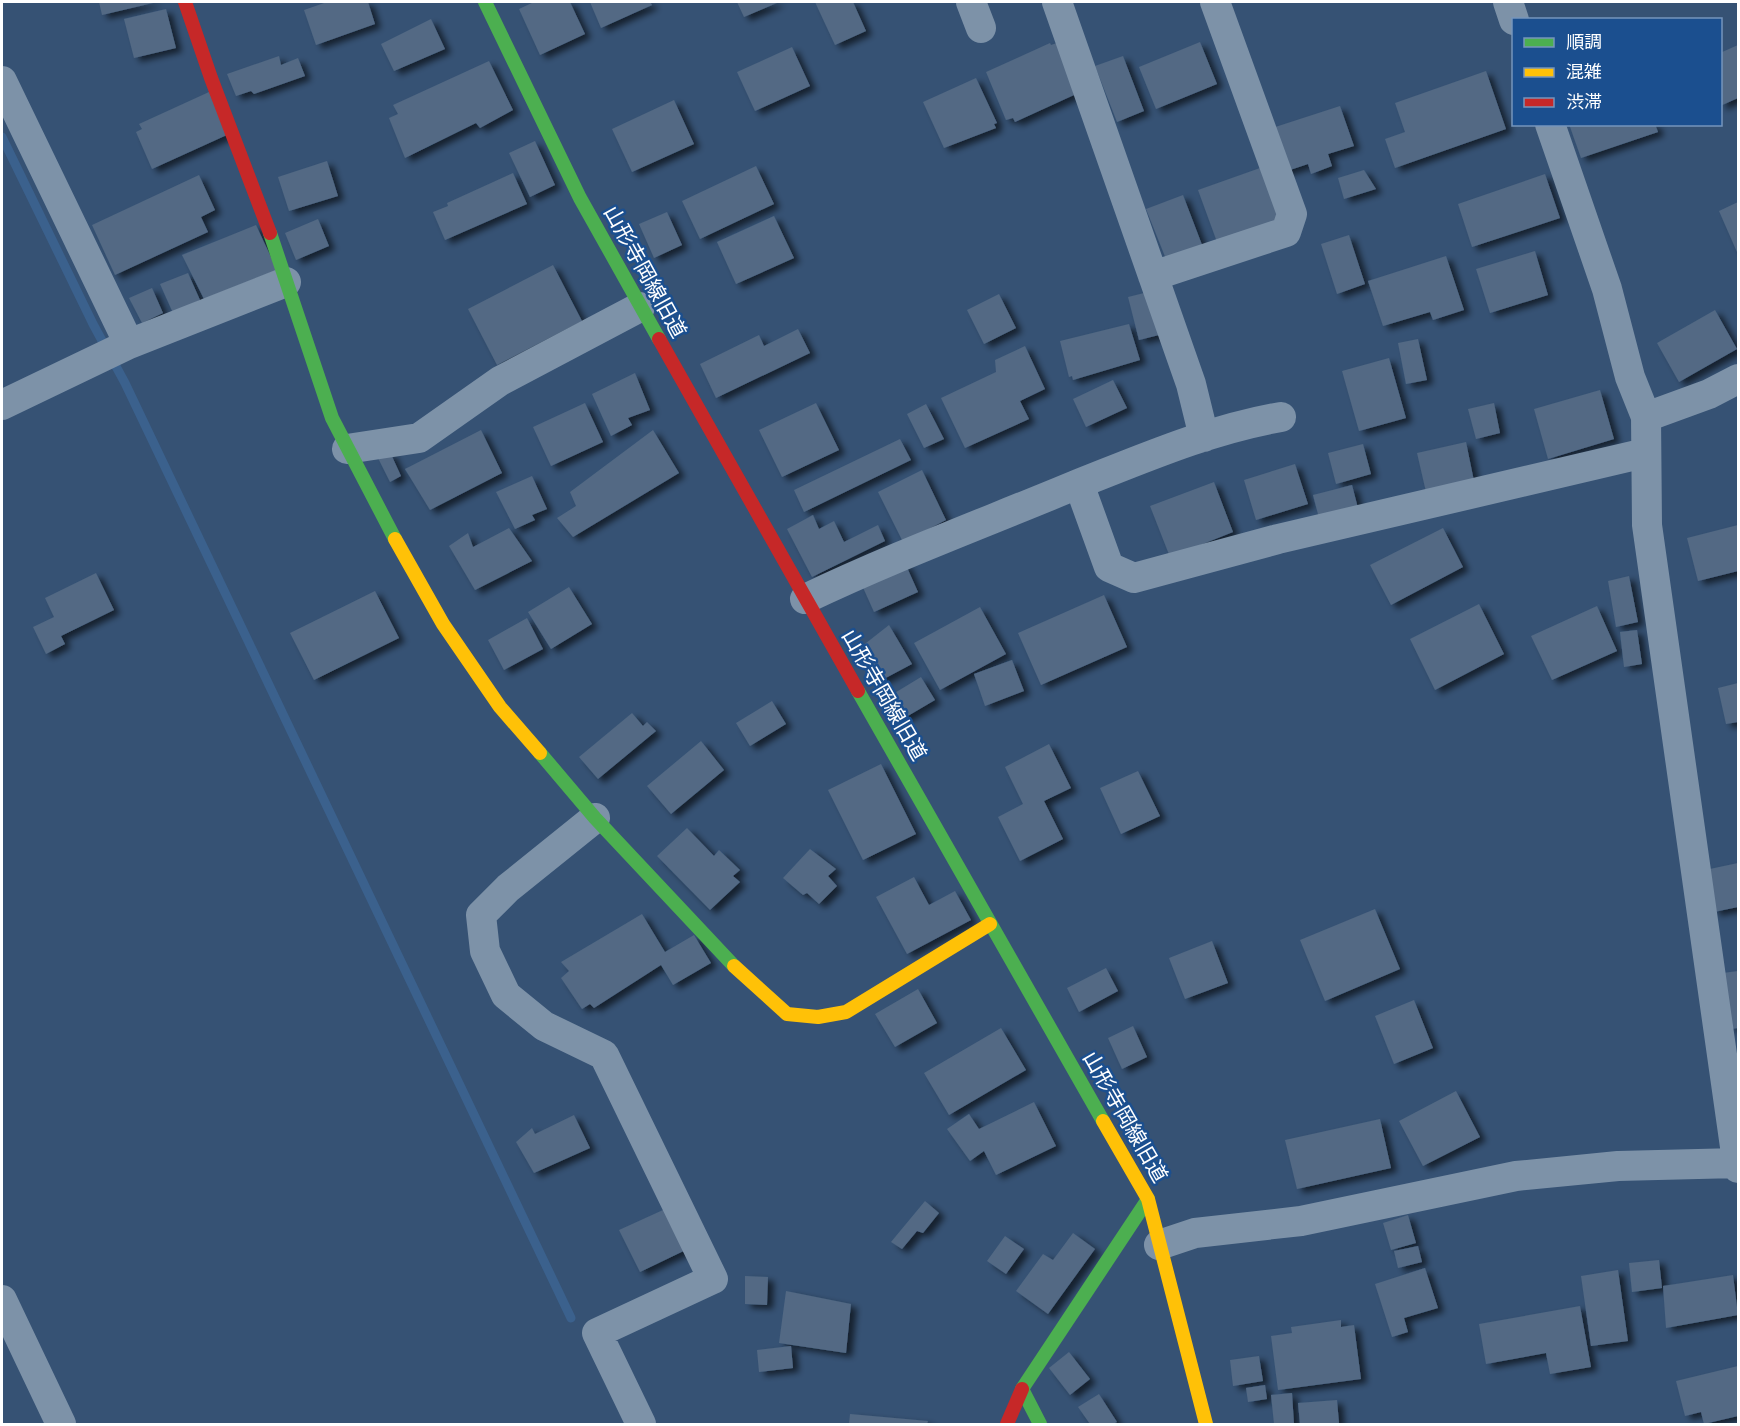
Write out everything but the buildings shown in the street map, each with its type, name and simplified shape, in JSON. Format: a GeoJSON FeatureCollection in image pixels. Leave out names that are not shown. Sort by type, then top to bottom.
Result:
{"type":"FeatureCollection","features":[{"type":"Feature","properties":{"kind":"street"},"geometry":{"type":"LineString","coordinates":[[185,2],[256,196],[332,418],[347,449],[376,506],[443,624],[500,706],[594,818],[747,979],[787,1014],[818,1017],[846,1012],[990,924]]}},
{"type":"Feature","properties":{"kind":"street","name":"山形寺岡線旧道"},"geometry":{"type":"LineString","coordinates":[[485,2],[580,198],[640,307],[1148,1199],[1206,1425]]}},
{"type":"Feature","properties":{"kind":"street"},"geometry":{"type":"LineString","coordinates":[[1057,2],[1191,384],[1204,437]]}},
{"type":"Feature","properties":{"kind":"street"},"geometry":{"type":"LineString","coordinates":[[1153,276],[1286,232],[1292,214],[1215,2]]}},
{"type":"Feature","properties":{"kind":"street"},"geometry":{"type":"LineString","coordinates":[[1508,2],[1513,18]]}},
{"type":"Feature","properties":{"kind":"street"},"geometry":{"type":"LineString","coordinates":[[2,81],[129,344]]}},
{"type":"Feature","properties":{"kind":"street"},"geometry":{"type":"LineString","coordinates":[[1551,126],[1607,289],[1630,377],[1646,417],[1647,525],[1738,1168]]}},
{"type":"Feature","properties":{"kind":"street"},"geometry":{"type":"LineString","coordinates":[[2,405],[129,344],[286,282]]}},
{"type":"Feature","properties":{"kind":"street"},"geometry":{"type":"LineString","coordinates":[[347,449],[419,438],[500,381],[640,307]]}},
{"type":"Feature","properties":{"kind":"street"},"geometry":{"type":"LineString","coordinates":[[1646,417],[1708,394],[1738,379]]}},
{"type":"Feature","properties":{"kind":"street"},"geometry":{"type":"LineString","coordinates":[[805,599],[871,568],[1130,462],[1246,423],[1281,417]]}},
{"type":"Feature","properties":{"kind":"street"},"geometry":{"type":"LineString","coordinates":[[1079,484],[1109,567],[1134,578],[1278,539],[1645,453]]}},
{"type":"Feature","properties":{"kind":"street"},"geometry":{"type":"LineString","coordinates":[[594,818],[508,888],[481,915],[485,951],[506,995],[544,1026],[604,1054],[713,1279],[597,1333],[640,1425]]}},
{"type":"Feature","properties":{"kind":"street"},"geometry":{"type":"LineString","coordinates":[[1159,1245],[1195,1233],[1301,1221],[1516,1176],[1618,1166],[1738,1163]]}},
{"type":"Feature","properties":{"kind":"street"},"geometry":{"type":"LineString","coordinates":[[1007,1425],[1023,1389],[1148,1199]]}},
{"type":"Feature","properties":{"kind":"street"},"geometry":{"type":"LineString","coordinates":[[2,1300],[61,1425]]}},
{"type":"Feature","properties":{"kind":"street"},"geometry":{"type":"LineString","coordinates":[[1023,1389],[1040,1425]]}},
{"type":"Feature","properties":{"kind":"waterway"},"geometry":{"type":"LineString","coordinates":[[2,137],[93,324],[125,383],[571,1318]]}},
{"type":"Feature","properties":{"kind":"traffic: fast"},"geometry":{"type":"LineString","coordinates":[[485,2],[580,198],[659,339]]}},
{"type":"Feature","properties":{"kind":"traffic: fast"},"geometry":{"type":"LineString","coordinates":[[270,233],[332,418],[395,539]]}},
{"type":"Feature","properties":{"kind":"traffic: fast"},"geometry":{"type":"LineString","coordinates":[[858,691],[1103,1121]]}},
{"type":"Feature","properties":{"kind":"traffic: fast"},"geometry":{"type":"LineString","coordinates":[[540,753],[595,818],[734,966]]}},
{"type":"Feature","properties":{"kind":"traffic: fast"},"geometry":{"type":"LineString","coordinates":[[1040,1424],[1022,1389],[1148,1199]]}},
{"type":"Feature","properties":{"kind":"traffic: slow"},"geometry":{"type":"LineString","coordinates":[[395,539],[443,624],[500,707],[540,753]]}},
{"type":"Feature","properties":{"kind":"traffic: slow"},"geometry":{"type":"LineString","coordinates":[[734,966],[787,1014],[818,1017],[846,1012],[990,924]]}},
{"type":"Feature","properties":{"kind":"traffic: slow"},"geometry":{"type":"LineString","coordinates":[[1103,1121],[1148,1199],[1206,1424]]}},
{"type":"Feature","properties":{"kind":"traffic: jam"},"geometry":{"type":"LineString","coordinates":[[185,2],[211,78],[270,233]]}},
{"type":"Feature","properties":{"kind":"traffic: jam"},"geometry":{"type":"LineString","coordinates":[[659,339],[858,691]]}},
{"type":"Feature","properties":{"kind":"traffic: jam"},"geometry":{"type":"LineString","coordinates":[[1007,1424],[1022,1389]]}}]}
